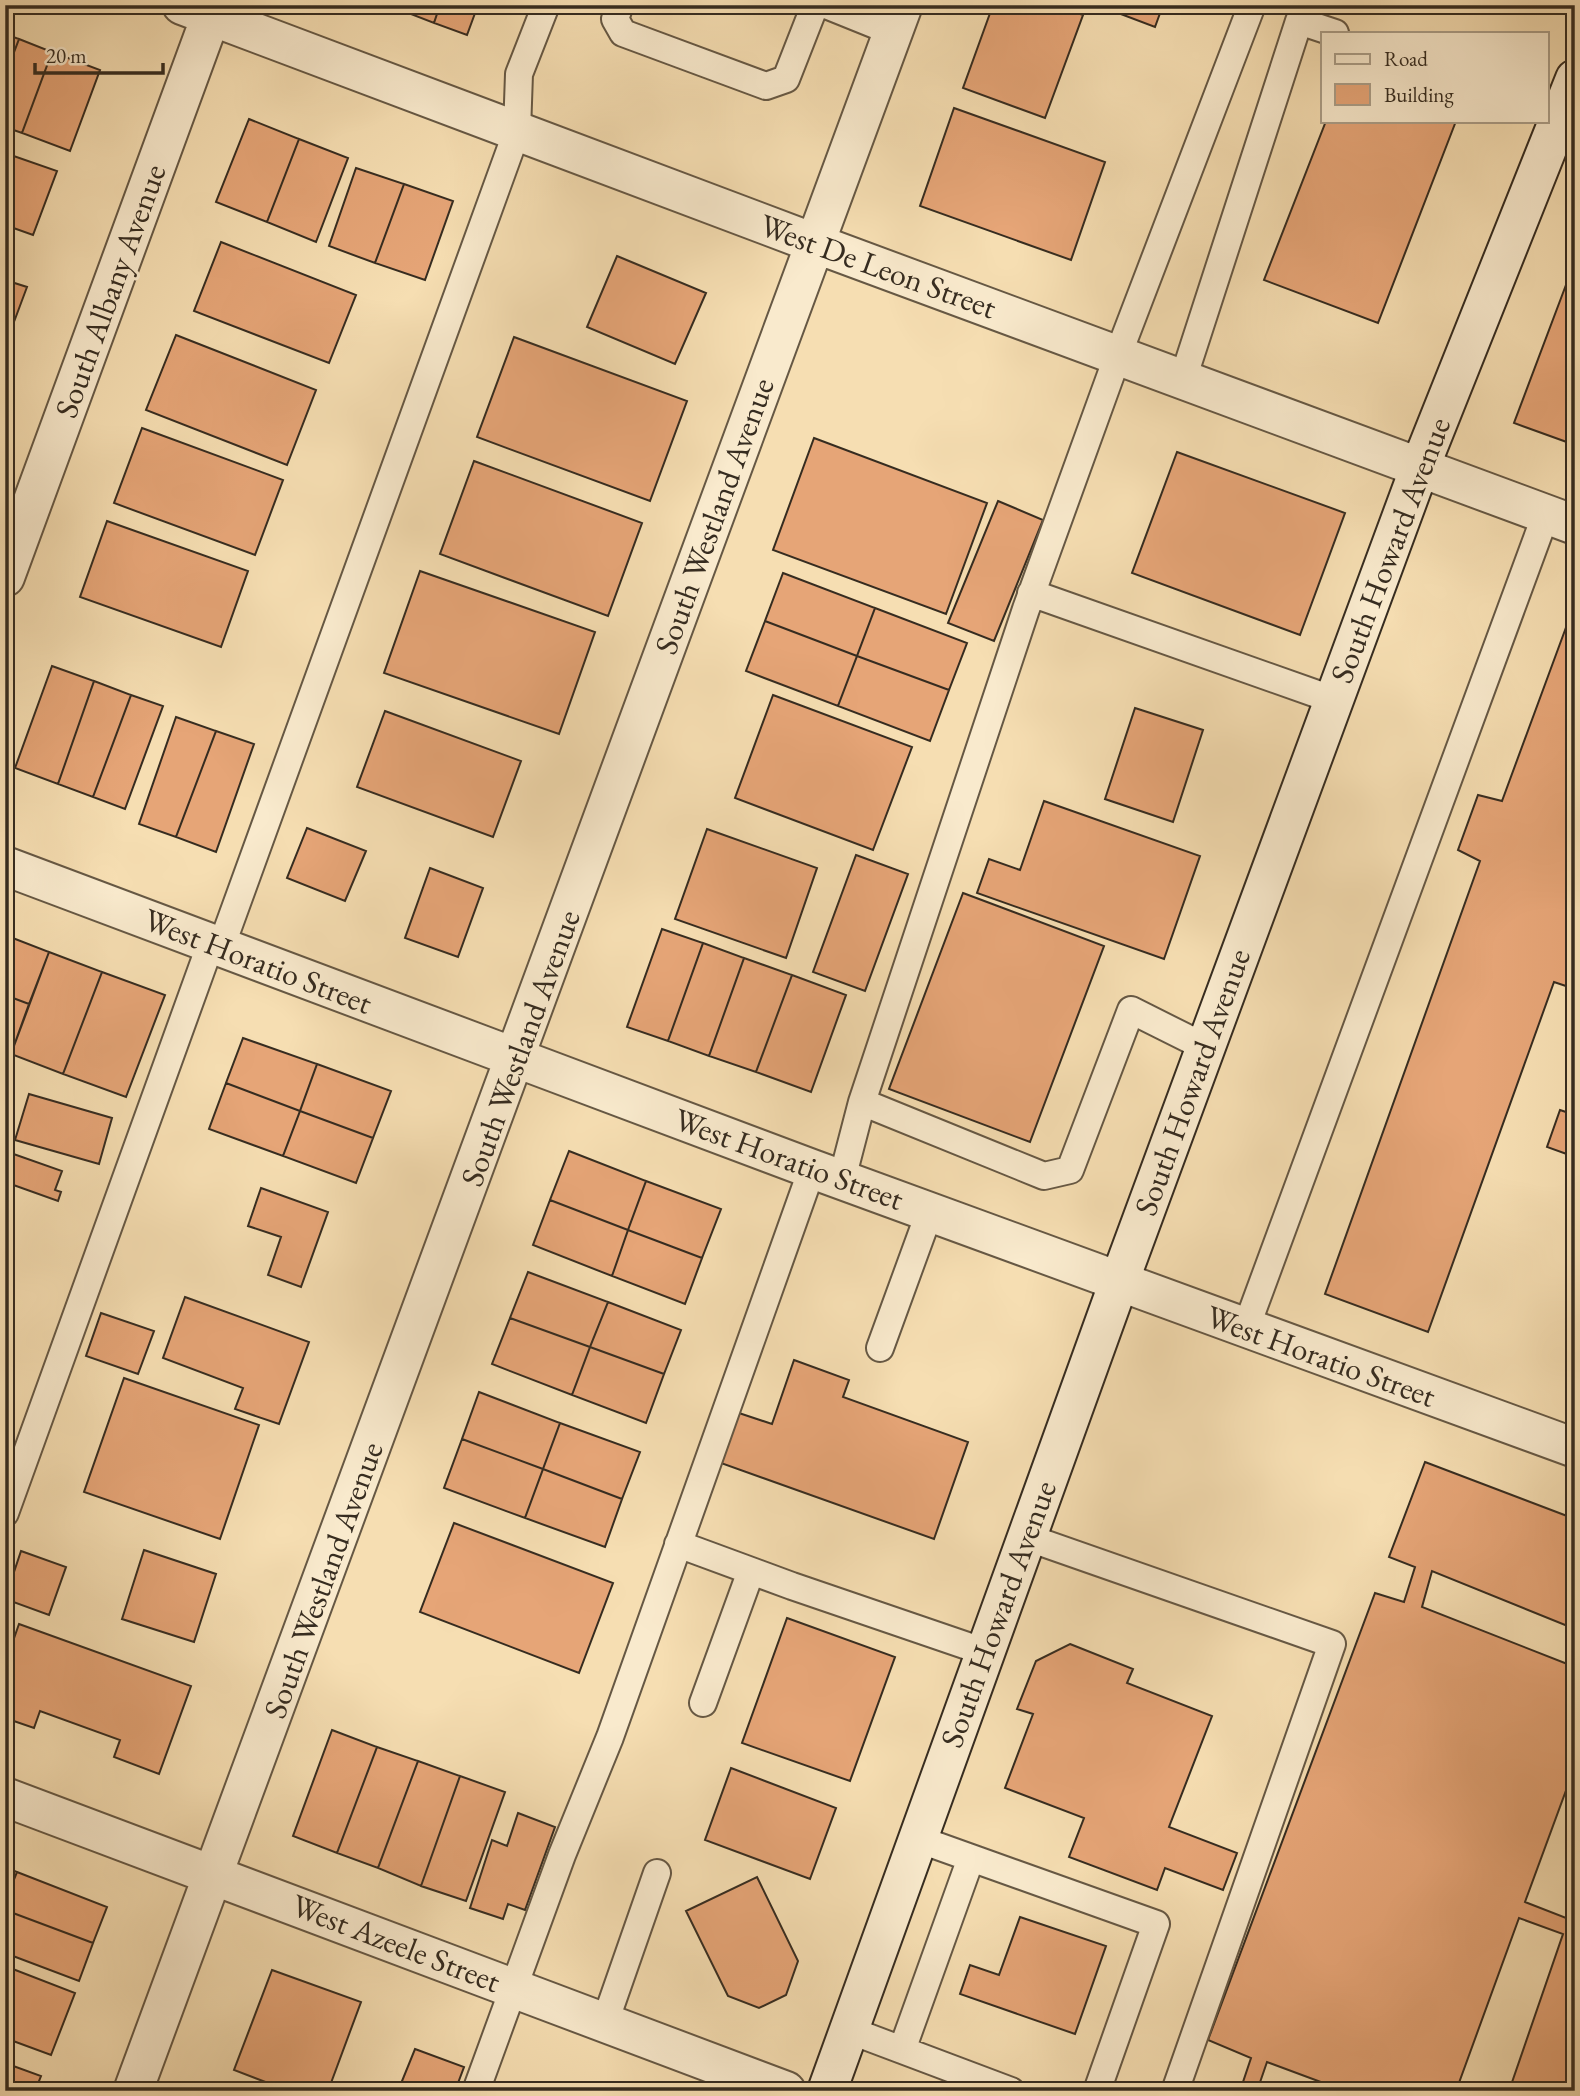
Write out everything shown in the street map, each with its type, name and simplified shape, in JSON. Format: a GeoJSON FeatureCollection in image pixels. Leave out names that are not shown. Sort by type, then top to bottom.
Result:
{"type":"FeatureCollection","features":[{"type":"Feature","properties":{"kind":"street","name":"West De Leon Street"},"geometry":{"type":"LineString","coordinates":[[203,9],[814,243],[1561,519]]}},
{"type":"Feature","properties":{"kind":"street","name":"South Albany Avenue"},"geometry":{"type":"LineString","coordinates":[[5,577],[203,9]]}},
{"type":"Feature","properties":{"kind":"street","name":"South Westland Avenue"},"geometry":{"type":"LineString","coordinates":[[133,2091],[898,18]]}},
{"type":"Feature","properties":{"kind":"street","name":"South Howard Avenue"},"geometry":{"type":"LineString","coordinates":[[827,2091],[1118,1282],[1420,467],[1554,111],[1575,79]]}},
{"type":"Feature","properties":{"kind":"street","name":"West Horatio Street"},"geometry":{"type":"LineString","coordinates":[[5,866],[1118,1282],[1575,1448]]}},
{"type":"Feature","properties":{"kind":"street","name":"West Azeele Street"},"geometry":{"type":"LineString","coordinates":[[5,1797],[786,2091]]}},
{"type":"Feature","properties":{"kind":"lane"},"geometry":{"type":"LineString","coordinates":[[5,1513],[517,131],[519,74],[546,5]]}},
{"type":"Feature","properties":{"kind":"lane"},"geometry":{"type":"LineString","coordinates":[[620,5],[615,19],[623,33],[766,86],[786,79],[815,5]]}},
{"type":"Feature","properties":{"kind":"lane"},"geometry":{"type":"LineString","coordinates":[[826,5],[898,18]]}},
{"type":"Feature","properties":{"kind":"lane"},"geometry":{"type":"LineString","coordinates":[[476,2091],[562,1855],[610,1737],[678,1544],[827,1174],[862,1102],[1031,593],[1118,355],[1252,5]]}},
{"type":"Feature","properties":{"kind":"lane"},"geometry":{"type":"LineString","coordinates":[[1183,379],[1299,21],[1332,32]]}},
{"type":"Feature","properties":{"kind":"lane"},"geometry":{"type":"LineString","coordinates":[[1246,1328],[1561,519]]}},
{"type":"Feature","properties":{"kind":"lane"},"geometry":{"type":"LineString","coordinates":[[1031,593],[1334,699]]}},
{"type":"Feature","properties":{"kind":"lane"},"geometry":{"type":"LineString","coordinates":[[862,1102],[1044,1176],[1070,1170],[1130,1010],[1205,1047]]}},
{"type":"Feature","properties":{"kind":"lane"},"geometry":{"type":"LineString","coordinates":[[880,1349],[930,1212]]}},
{"type":"Feature","properties":{"kind":"lane"},"geometry":{"type":"LineString","coordinates":[[1026,1537],[1332,1644],[1175,2091]]}},
{"type":"Feature","properties":{"kind":"lane"},"geometry":{"type":"LineString","coordinates":[[678,1544],[985,1652]]}},
{"type":"Feature","properties":{"kind":"lane"},"geometry":{"type":"LineString","coordinates":[[703,1703],[751,1571]]}},
{"type":"Feature","properties":{"kind":"lane"},"geometry":{"type":"LineString","coordinates":[[918,1839],[1156,1924],[1097,2091]]}},
{"type":"Feature","properties":{"kind":"lane"},"geometry":{"type":"LineString","coordinates":[[902,2050],[971,1858]]}},
{"type":"Feature","properties":{"kind":"lane"},"geometry":{"type":"LineString","coordinates":[[605,2022],[657,1872]]}},
{"type":"Feature","properties":{"kind":"lane"},"geometry":{"type":"LineString","coordinates":[[849,2030],[1011,2091]]}},
{"type":"Feature","properties":{"kind":"building"},"geometry":{"type":"Polygon","coordinates":[[[405,5],[440,5],[434,23],[403,11],[405,5]]]}},
{"type":"Feature","properties":{"kind":"building"},"geometry":{"type":"Polygon","coordinates":[[[440,5],[478,5],[467,35],[434,23],[440,5]]]}},
{"type":"Feature","properties":{"kind":"building"},"geometry":{"type":"Polygon","coordinates":[[[993,5],[1056,5],[1083,15],[1045,118],[963,88],[993,5]]]}},
{"type":"Feature","properties":{"kind":"building"},"geometry":{"type":"Polygon","coordinates":[[[1097,5],[1163,5],[1155,27],[1097,5]]]}},
{"type":"Feature","properties":{"kind":"building"},"geometry":{"type":"Polygon","coordinates":[[[5,34],[19,39],[5,76],[5,34]]]}},
{"type":"Feature","properties":{"kind":"building"},"geometry":{"type":"Polygon","coordinates":[[[19,39],[52,52],[22,133],[5,127],[5,76],[19,39]]]}},
{"type":"Feature","properties":{"kind":"building"},"geometry":{"type":"Polygon","coordinates":[[[52,52],[100,70],[70,151],[22,133],[52,52]]]}},
{"type":"Feature","properties":{"kind":"building"},"geometry":{"type":"Polygon","coordinates":[[[954,108],[1105,162],[1071,260],[920,206],[954,108]]]}},
{"type":"Feature","properties":{"kind":"building"},"geometry":{"type":"Polygon","coordinates":[[[249,119],[299,139],[267,222],[216,202],[249,119]]]}},
{"type":"Feature","properties":{"kind":"building"},"geometry":{"type":"Polygon","coordinates":[[[1326,122],[1456,122],[1378,323],[1264,280],[1326,122]]]}},
{"type":"Feature","properties":{"kind":"building"},"geometry":{"type":"Polygon","coordinates":[[[299,139],[348,158],[316,242],[267,222],[299,139]]]}},
{"type":"Feature","properties":{"kind":"building"},"geometry":{"type":"Polygon","coordinates":[[[5,153],[57,171],[33,235],[5,225],[5,153]]]}},
{"type":"Feature","properties":{"kind":"building"},"geometry":{"type":"Polygon","coordinates":[[[356,168],[404,184],[375,263],[329,246],[356,168]]]}},
{"type":"Feature","properties":{"kind":"building"},"geometry":{"type":"Polygon","coordinates":[[[404,184],[453,201],[425,280],[375,263],[404,184]]]}},
{"type":"Feature","properties":{"kind":"building"},"geometry":{"type":"Polygon","coordinates":[[[221,242],[356,295],[329,363],[194,311],[221,242]]]}},
{"type":"Feature","properties":{"kind":"building"},"geometry":{"type":"Polygon","coordinates":[[[617,256],[706,293],[675,364],[587,327],[617,256]]]}},
{"type":"Feature","properties":{"kind":"building"},"geometry":{"type":"Polygon","coordinates":[[[1575,261],[1575,445],[1514,423],[1575,261]]]}},
{"type":"Feature","properties":{"kind":"building"},"geometry":{"type":"Polygon","coordinates":[[[5,280],[27,287],[5,346],[5,280]]]}},
{"type":"Feature","properties":{"kind":"building"},"geometry":{"type":"Polygon","coordinates":[[[176,335],[316,390],[287,465],[146,410],[176,335]]]}},
{"type":"Feature","properties":{"kind":"building"},"geometry":{"type":"Polygon","coordinates":[[[514,337],[687,401],[650,501],[477,437],[514,337]]]}},
{"type":"Feature","properties":{"kind":"building"},"geometry":{"type":"Polygon","coordinates":[[[142,428],[283,480],[255,555],[114,503],[142,428]]]}},
{"type":"Feature","properties":{"kind":"building"},"geometry":{"type":"Polygon","coordinates":[[[814,438],[987,503],[946,614],[773,550],[814,438]]]}},
{"type":"Feature","properties":{"kind":"building"},"geometry":{"type":"Polygon","coordinates":[[[1177,452],[1345,513],[1300,635],[1132,573],[1177,452]]]}},
{"type":"Feature","properties":{"kind":"building"},"geometry":{"type":"Polygon","coordinates":[[[474,461],[642,523],[608,616],[440,554],[474,461]]]}},
{"type":"Feature","properties":{"kind":"building"},"geometry":{"type":"Polygon","coordinates":[[[998,501],[1043,520],[994,641],[948,623],[998,501]]]}},
{"type":"Feature","properties":{"kind":"building"},"geometry":{"type":"Polygon","coordinates":[[[107,521],[248,571],[221,647],[80,597],[107,521]]]}},
{"type":"Feature","properties":{"kind":"building"},"geometry":{"type":"Polygon","coordinates":[[[420,571],[595,632],[559,734],[384,673],[420,571]]]}},
{"type":"Feature","properties":{"kind":"building"},"geometry":{"type":"Polygon","coordinates":[[[783,573],[875,608],[857,656],[765,621],[783,573]]]}},
{"type":"Feature","properties":{"kind":"building"},"geometry":{"type":"Polygon","coordinates":[[[1575,603],[1575,989],[1554,982],[1428,1332],[1325,1294],[1480,861],[1458,850],[1478,795],[1502,801],[1575,603]]]}},
{"type":"Feature","properties":{"kind":"building"},"geometry":{"type":"Polygon","coordinates":[[[875,608],[967,643],[949,690],[857,656],[875,608]]]}},
{"type":"Feature","properties":{"kind":"building"},"geometry":{"type":"Polygon","coordinates":[[[765,621],[857,656],[838,706],[746,671],[765,621]]]}},
{"type":"Feature","properties":{"kind":"building"},"geometry":{"type":"Polygon","coordinates":[[[857,656],[949,690],[930,741],[838,706],[857,656]]]}},
{"type":"Feature","properties":{"kind":"building"},"geometry":{"type":"Polygon","coordinates":[[[52,666],[94,681],[58,784],[15,768],[52,666]]]}},
{"type":"Feature","properties":{"kind":"building"},"geometry":{"type":"Polygon","coordinates":[[[94,681],[131,695],[93,797],[58,784],[94,681]]]}},
{"type":"Feature","properties":{"kind":"building"},"geometry":{"type":"Polygon","coordinates":[[[131,695],[163,706],[125,809],[93,797],[131,695]]]}},
{"type":"Feature","properties":{"kind":"building"},"geometry":{"type":"Polygon","coordinates":[[[773,695],[912,747],[873,850],[735,798],[773,695]]]}},
{"type":"Feature","properties":{"kind":"building"},"geometry":{"type":"Polygon","coordinates":[[[1135,708],[1203,730],[1173,822],[1105,799],[1135,708]]]}},
{"type":"Feature","properties":{"kind":"building"},"geometry":{"type":"Polygon","coordinates":[[[385,711],[521,761],[493,837],[357,787],[385,711]]]}},
{"type":"Feature","properties":{"kind":"building"},"geometry":{"type":"Polygon","coordinates":[[[176,717],[216,731],[176,837],[139,824],[176,717]]]}},
{"type":"Feature","properties":{"kind":"building"},"geometry":{"type":"Polygon","coordinates":[[[216,731],[254,744],[216,852],[176,837],[216,731]]]}},
{"type":"Feature","properties":{"kind":"building"},"geometry":{"type":"Polygon","coordinates":[[[1044,801],[1200,856],[1164,959],[977,893],[989,859],[1020,870],[1044,801]]]}},
{"type":"Feature","properties":{"kind":"building"},"geometry":{"type":"Polygon","coordinates":[[[307,828],[366,851],[345,901],[287,878],[307,828]]]}},
{"type":"Feature","properties":{"kind":"building"},"geometry":{"type":"Polygon","coordinates":[[[707,829],[817,868],[786,958],[675,919],[707,829]]]}},
{"type":"Feature","properties":{"kind":"building"},"geometry":{"type":"Polygon","coordinates":[[[856,855],[908,874],[865,991],[813,972],[856,855]]]}},
{"type":"Feature","properties":{"kind":"building"},"geometry":{"type":"Polygon","coordinates":[[[430,868],[483,888],[458,957],[405,938],[430,868]]]}},
{"type":"Feature","properties":{"kind":"building"},"geometry":{"type":"Polygon","coordinates":[[[963,893],[1104,946],[1030,1142],[889,1089],[963,893]]]}},
{"type":"Feature","properties":{"kind":"building"},"geometry":{"type":"Polygon","coordinates":[[[662,929],[703,943],[668,1041],[627,1027],[662,929]]]}},
{"type":"Feature","properties":{"kind":"building"},"geometry":{"type":"Polygon","coordinates":[[[5,935],[49,952],[29,1004],[5,995],[5,935]]]}},
{"type":"Feature","properties":{"kind":"building"},"geometry":{"type":"Polygon","coordinates":[[[703,943],[744,958],[709,1056],[668,1041],[703,943]]]}},
{"type":"Feature","properties":{"kind":"building"},"geometry":{"type":"Polygon","coordinates":[[[49,952],[102,972],[63,1074],[11,1054],[49,952]]]}},
{"type":"Feature","properties":{"kind":"building"},"geometry":{"type":"Polygon","coordinates":[[[744,958],[792,975],[756,1072],[709,1056],[744,958]]]}},
{"type":"Feature","properties":{"kind":"building"},"geometry":{"type":"Polygon","coordinates":[[[102,972],[165,995],[126,1097],[63,1074],[102,972]]]}},
{"type":"Feature","properties":{"kind":"building"},"geometry":{"type":"Polygon","coordinates":[[[792,975],[846,995],[811,1092],[756,1072],[792,975]]]}},
{"type":"Feature","properties":{"kind":"building"},"geometry":{"type":"Polygon","coordinates":[[[5,995],[29,1004],[11,1054],[5,1052],[5,995]]]}},
{"type":"Feature","properties":{"kind":"building"},"geometry":{"type":"Polygon","coordinates":[[[243,1038],[317,1064],[300,1111],[226,1083],[243,1038]]]}},
{"type":"Feature","properties":{"kind":"building"},"geometry":{"type":"Polygon","coordinates":[[[317,1064],[391,1091],[373,1138],[300,1111],[317,1064]]]}},
{"type":"Feature","properties":{"kind":"building"},"geometry":{"type":"Polygon","coordinates":[[[226,1083],[300,1111],[283,1156],[209,1129],[226,1083]]]}},
{"type":"Feature","properties":{"kind":"building"},"geometry":{"type":"Polygon","coordinates":[[[29,1094],[112,1118],[99,1164],[15,1140],[29,1094]]]}},
{"type":"Feature","properties":{"kind":"building"},"geometry":{"type":"Polygon","coordinates":[[[1560,1110],[1575,1115],[1575,1157],[1547,1147],[1560,1110]]]}},
{"type":"Feature","properties":{"kind":"building"},"geometry":{"type":"Polygon","coordinates":[[[300,1111],[373,1138],[356,1183],[283,1156],[300,1111]]]}},
{"type":"Feature","properties":{"kind":"building"},"geometry":{"type":"Polygon","coordinates":[[[5,1151],[62,1171],[55,1190],[61,1192],[58,1201],[5,1182],[5,1151]]]}},
{"type":"Feature","properties":{"kind":"building"},"geometry":{"type":"Polygon","coordinates":[[[569,1151],[646,1181],[628,1230],[550,1200],[569,1151]]]}},
{"type":"Feature","properties":{"kind":"building"},"geometry":{"type":"Polygon","coordinates":[[[646,1181],[721,1209],[702,1258],[628,1230],[646,1181]]]}},
{"type":"Feature","properties":{"kind":"building"},"geometry":{"type":"Polygon","coordinates":[[[261,1188],[328,1212],[301,1287],[268,1275],[281,1237],[248,1226],[261,1188]]]}},
{"type":"Feature","properties":{"kind":"building"},"geometry":{"type":"Polygon","coordinates":[[[550,1200],[628,1230],[612,1276],[533,1245],[550,1200]]]}},
{"type":"Feature","properties":{"kind":"building"},"geometry":{"type":"Polygon","coordinates":[[[628,1230],[702,1258],[685,1304],[612,1276],[628,1230]]]}},
{"type":"Feature","properties":{"kind":"building"},"geometry":{"type":"Polygon","coordinates":[[[528,1272],[608,1302],[590,1347],[510,1318],[528,1272]]]}},
{"type":"Feature","properties":{"kind":"building"},"geometry":{"type":"Polygon","coordinates":[[[185,1297],[309,1342],[279,1424],[235,1409],[243,1388],[163,1358],[185,1297]]]}},
{"type":"Feature","properties":{"kind":"building"},"geometry":{"type":"Polygon","coordinates":[[[608,1302],[681,1330],[664,1374],[590,1347],[608,1302]]]}},
{"type":"Feature","properties":{"kind":"building"},"geometry":{"type":"Polygon","coordinates":[[[101,1313],[154,1331],[138,1374],[86,1356],[101,1313]]]}},
{"type":"Feature","properties":{"kind":"building"},"geometry":{"type":"Polygon","coordinates":[[[510,1318],[590,1347],[572,1395],[492,1364],[510,1318]]]}},
{"type":"Feature","properties":{"kind":"building"},"geometry":{"type":"Polygon","coordinates":[[[590,1347],[664,1374],[646,1423],[572,1395],[590,1347]]]}},
{"type":"Feature","properties":{"kind":"building"},"geometry":{"type":"Polygon","coordinates":[[[794,1360],[849,1380],[843,1397],[968,1442],[934,1539],[718,1462],[736,1412],[772,1424],[794,1360]]]}},
{"type":"Feature","properties":{"kind":"building"},"geometry":{"type":"Polygon","coordinates":[[[124,1378],[259,1425],[220,1539],[84,1492],[124,1378]]]}},
{"type":"Feature","properties":{"kind":"building"},"geometry":{"type":"Polygon","coordinates":[[[479,1392],[560,1423],[543,1469],[462,1439],[479,1392]]]}},
{"type":"Feature","properties":{"kind":"building"},"geometry":{"type":"Polygon","coordinates":[[[560,1423],[640,1452],[622,1499],[543,1469],[560,1423]]]}},
{"type":"Feature","properties":{"kind":"building"},"geometry":{"type":"Polygon","coordinates":[[[462,1439],[543,1469],[525,1518],[444,1488],[462,1439]]]}},
{"type":"Feature","properties":{"kind":"building"},"geometry":{"type":"Polygon","coordinates":[[[1425,1462],[1575,1519],[1575,1629],[1432,1571],[1422,1607],[1575,1667],[1575,1766],[1525,1902],[1566,1918],[1575,1896],[1575,2091],[1509,2091],[1563,1934],[1519,1918],[1456,2091],[1345,2091],[1267,2062],[1257,2091],[1240,2091],[1251,2058],[1208,2040],[1375,1593],[1404,1602],[1415,1567],[1389,1557],[1425,1462]]]}},
{"type":"Feature","properties":{"kind":"building"},"geometry":{"type":"Polygon","coordinates":[[[543,1469],[622,1499],[605,1547],[525,1518],[543,1469]]]}},
{"type":"Feature","properties":{"kind":"building"},"geometry":{"type":"Polygon","coordinates":[[[454,1523],[613,1583],[579,1673],[420,1612],[454,1523]]]}},
{"type":"Feature","properties":{"kind":"building"},"geometry":{"type":"Polygon","coordinates":[[[144,1550],[216,1574],[194,1642],[122,1619],[144,1550]]]}},
{"type":"Feature","properties":{"kind":"building"},"geometry":{"type":"Polygon","coordinates":[[[21,1551],[66,1567],[49,1615],[5,1599],[21,1551]]]}},
{"type":"Feature","properties":{"kind":"building"},"geometry":{"type":"Polygon","coordinates":[[[787,1618],[895,1657],[850,1781],[742,1743],[787,1618]]]}},
{"type":"Feature","properties":{"kind":"building"},"geometry":{"type":"Polygon","coordinates":[[[19,1624],[191,1686],[159,1774],[114,1757],[120,1740],[40,1711],[34,1728],[5,1718],[5,1664],[19,1624]]]}},
{"type":"Feature","properties":{"kind":"building"},"geometry":{"type":"Polygon","coordinates":[[[1070,1644],[1133,1669],[1127,1683],[1212,1716],[1169,1827],[1237,1853],[1223,1890],[1165,1868],[1157,1890],[1069,1857],[1084,1818],[1005,1788],[1033,1714],[1017,1709],[1036,1661],[1070,1644]]]}},
{"type":"Feature","properties":{"kind":"building"},"geometry":{"type":"Polygon","coordinates":[[[332,1730],[377,1747],[337,1853],[293,1836],[332,1730]]]}},
{"type":"Feature","properties":{"kind":"building"},"geometry":{"type":"Polygon","coordinates":[[[377,1747],[418,1761],[378,1868],[337,1853],[377,1747]]]}},
{"type":"Feature","properties":{"kind":"building"},"geometry":{"type":"Polygon","coordinates":[[[418,1761],[460,1776],[421,1886],[378,1868],[418,1761]]]}},
{"type":"Feature","properties":{"kind":"building"},"geometry":{"type":"Polygon","coordinates":[[[731,1768],[836,1808],[810,1879],[705,1840],[731,1768]]]}},
{"type":"Feature","properties":{"kind":"building"},"geometry":{"type":"Polygon","coordinates":[[[460,1776],[505,1792],[466,1901],[421,1886],[460,1776]]]}},
{"type":"Feature","properties":{"kind":"building"},"geometry":{"type":"Polygon","coordinates":[[[518,1813],[555,1827],[525,1910],[508,1904],[503,1919],[470,1908],[492,1840],[507,1846],[518,1813]]]}},
{"type":"Feature","properties":{"kind":"building"},"geometry":{"type":"Polygon","coordinates":[[[5,1867],[17,1872],[5,1902],[5,1867]]]}},
{"type":"Feature","properties":{"kind":"building"},"geometry":{"type":"Polygon","coordinates":[[[17,1872],[107,1907],[93,1943],[5,1910],[5,1902],[17,1872]]]}},
{"type":"Feature","properties":{"kind":"building"},"geometry":{"type":"Polygon","coordinates":[[[757,1877],[798,1961],[786,1995],[759,2008],[728,1996],[686,1911],[757,1877]]]}},
{"type":"Feature","properties":{"kind":"building"},"geometry":{"type":"Polygon","coordinates":[[[5,1910],[93,1943],[79,1981],[5,1953],[5,1910]]]}},
{"type":"Feature","properties":{"kind":"building"},"geometry":{"type":"Polygon","coordinates":[[[1020,1917],[1106,1946],[1075,2034],[960,1994],[970,1965],[999,1975],[1020,1917]]]}},
{"type":"Feature","properties":{"kind":"building"},"geometry":{"type":"Polygon","coordinates":[[[5,1966],[75,1993],[51,2055],[5,2038],[5,1966]]]}},
{"type":"Feature","properties":{"kind":"building"},"geometry":{"type":"Polygon","coordinates":[[[272,1970],[361,2002],[328,2091],[289,2091],[234,2070],[272,1970]]]}},
{"type":"Feature","properties":{"kind":"building"},"geometry":{"type":"Polygon","coordinates":[[[415,2049],[464,2067],[455,2091],[412,2091],[400,2086],[415,2049]]]}},
{"type":"Feature","properties":{"kind":"building"},"geometry":{"type":"Polygon","coordinates":[[[5,2063],[41,2076],[35,2091],[5,2091],[5,2063]]]}}]}
